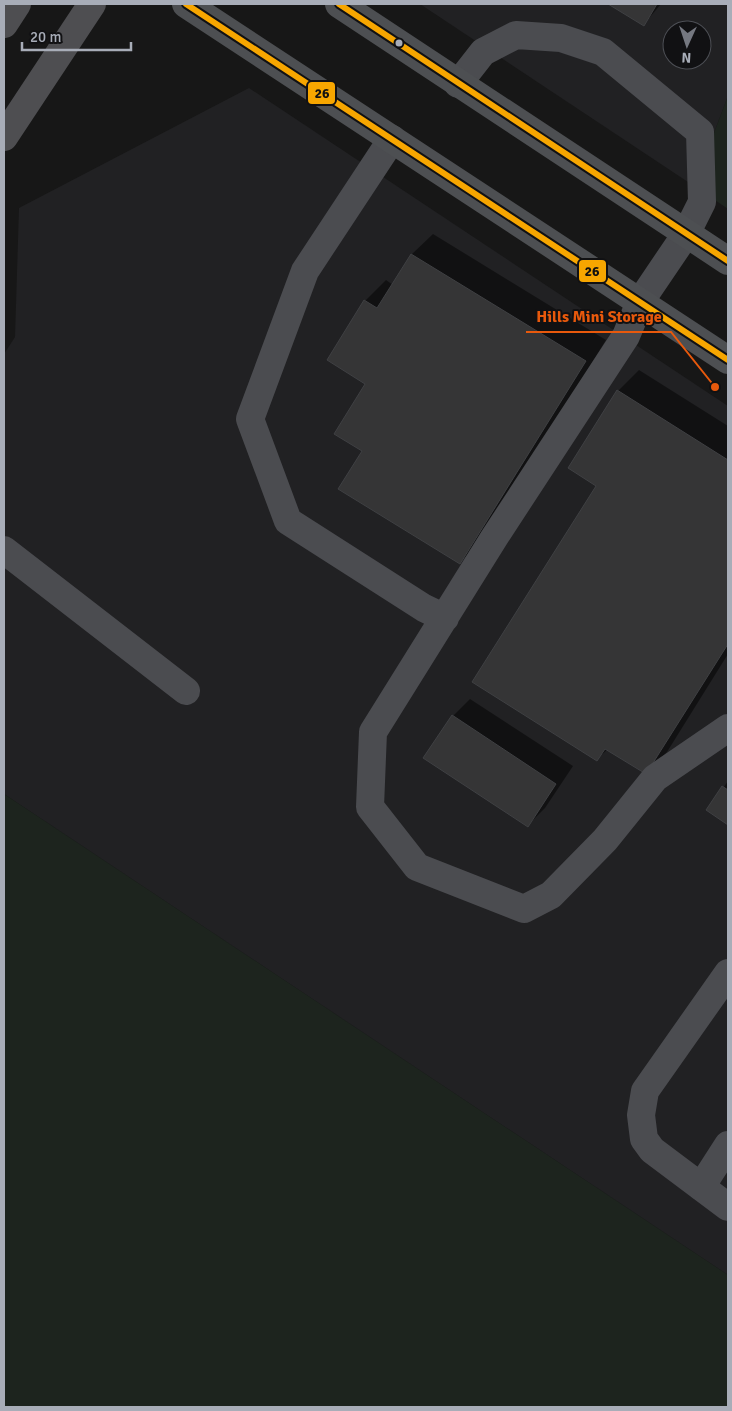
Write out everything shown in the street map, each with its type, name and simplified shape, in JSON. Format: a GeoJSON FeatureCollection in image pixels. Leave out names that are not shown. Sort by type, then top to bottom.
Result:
{"type":"FeatureCollection","features":[{"type":"Feature","properties":{"kind":"highway"},"geometry":{"type":"LineString","coordinates":[[4,24],[17,4]]}},
{"type":"Feature","properties":{"kind":"highway"},"geometry":{"type":"LineString","coordinates":[[4,137],[92,4]]}},
{"type":"Feature","properties":{"kind":"main road"},"geometry":{"type":"LineString","coordinates":[[186,4],[728,360]]}},
{"type":"Feature","properties":{"kind":"main road"},"geometry":{"type":"LineString","coordinates":[[339,4],[728,261]]}},
{"type":"Feature","properties":{"kind":"lane"},"geometry":{"type":"LineString","coordinates":[[458,84],[483,52],[516,35],[561,38],[603,52],[700,132],[702,202],[686,234],[640,302],[626,336],[373,732],[370,807],[417,867],[524,909],[551,895],[605,840],[655,778],[728,728]]}},
{"type":"Feature","properties":{"kind":"lane"},"geometry":{"type":"LineString","coordinates":[[392,139],[305,271],[250,419],[288,521],[424,608],[445,618]]}},
{"type":"Feature","properties":{"kind":"lane"},"geometry":{"type":"LineString","coordinates":[[4,550],[186,691]]}},
{"type":"Feature","properties":{"kind":"lane"},"geometry":{"type":"LineString","coordinates":[[728,973],[645,1091],[641,1115],[644,1139],[652,1150],[728,1207]]}},
{"type":"Feature","properties":{"kind":"lane"},"geometry":{"type":"LineString","coordinates":[[701,1187],[728,1145]]}},
{"type":"Feature","properties":{"kind":"shaded area"},"geometry":{"type":"Polygon","coordinates":[[[420,4],[728,4],[728,96],[694,186],[420,4]]]}},
{"type":"Feature","properties":{"kind":"shaded area"},"geometry":{"type":"Polygon","coordinates":[[[249,88],[728,406],[728,1275],[4,794],[4,354],[15,337],[19,208],[249,88]]]}},
{"type":"Feature","properties":{"kind":"shaded area"},"geometry":{"type":"Polygon","coordinates":[[[728,96],[728,209],[694,186],[728,96]]]}},
{"type":"Feature","properties":{"kind":"shaded area"},"geometry":{"type":"Polygon","coordinates":[[[4,794],[728,1275],[728,1407],[4,1407],[4,794]]]}},
{"type":"Feature","properties":{"kind":"building"},"geometry":{"type":"Polygon","coordinates":[[[608,4],[657,4],[644,26],[608,4]]]}},
{"type":"Feature","properties":{"kind":"building"},"geometry":{"type":"Polygon","coordinates":[[[411,254],[586,361],[460,564],[338,489],[362,451],[334,434],[365,384],[327,360],[364,300],[377,308],[411,254]]]}},
{"type":"Feature","properties":{"kind":"building"},"geometry":{"type":"Polygon","coordinates":[[[617,390],[728,460],[728,644],[646,774],[605,749],[597,761],[472,682],[596,486],[568,468],[617,390]]]}},
{"type":"Feature","properties":{"kind":"building"},"geometry":{"type":"Polygon","coordinates":[[[452,715],[556,784],[528,827],[423,758],[452,715]]]}},
{"type":"Feature","properties":{"kind":"building"},"geometry":{"type":"Polygon","coordinates":[[[722,786],[728,790],[728,825],[706,810],[722,786]]]}},
{"type":"Feature","properties":{"kind":"transit line","name":"26"},"geometry":{"type":"LineString","coordinates":[[186,4],[728,360]]}},
{"type":"Feature","properties":{"kind":"transit line","name":"26"},"geometry":{"type":"LineString","coordinates":[[339,4],[728,261]]}},
{"type":"Feature","properties":{"kind":"place","name":"Hills Mini Storage"},"geometry":{"type":"Point","coordinates":[715,387]}}]}
